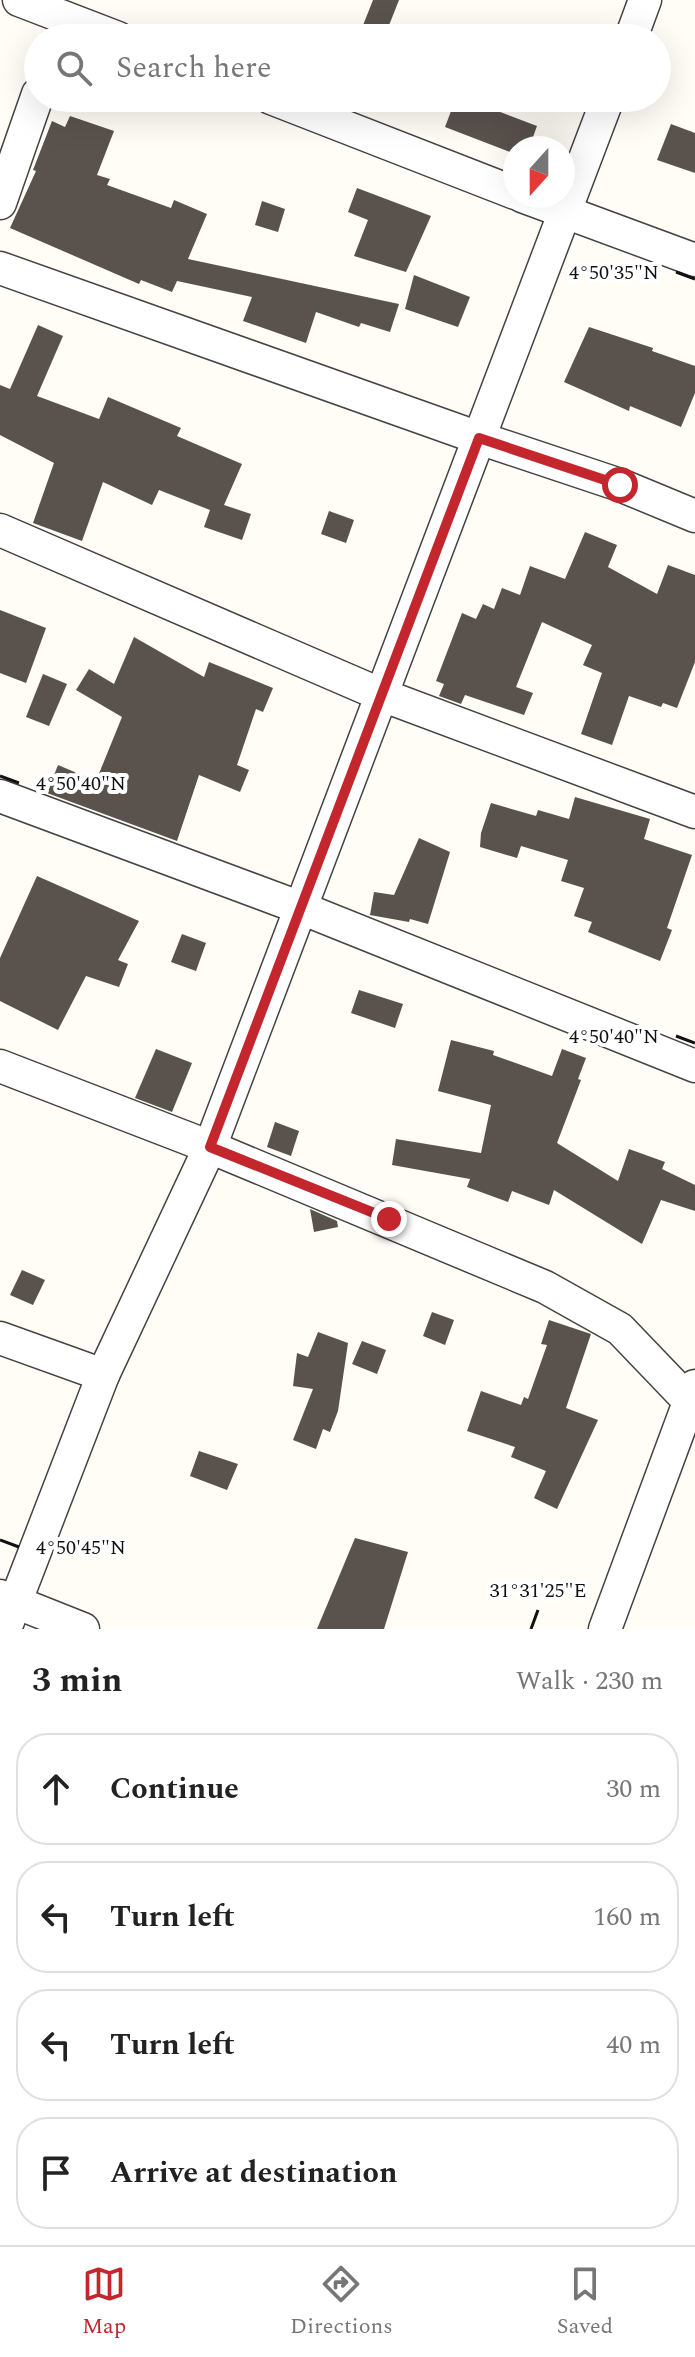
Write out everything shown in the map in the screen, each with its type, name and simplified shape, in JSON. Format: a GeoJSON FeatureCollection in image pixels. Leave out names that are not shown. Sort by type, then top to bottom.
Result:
{"type":"FeatureCollection","features":[{"type":"Feature","properties":{"kind":"street"},"geometry":{"type":"LineString","coordinates":[[19,0],[65,18]]}},
{"type":"Feature","properties":{"kind":"street"},"geometry":{"type":"LineString","coordinates":[[636,24],[645,0]]}},
{"type":"Feature","properties":{"kind":"street"},"geometry":{"type":"LineString","coordinates":[[0,203],[32,112]]}},
{"type":"Feature","properties":{"kind":"street"},"geometry":{"type":"LineString","coordinates":[[307,112],[503,188]]}},
{"type":"Feature","properties":{"kind":"street"},"geometry":{"type":"LineString","coordinates":[[83,1629],[6,1609],[103,1375],[210,1147],[603,112]]}},
{"type":"Feature","properties":{"kind":"street"},"geometry":{"type":"LineString","coordinates":[[554,208],[695,260]]}},
{"type":"Feature","properties":{"kind":"street"},"geometry":{"type":"LineString","coordinates":[[0,268],[620,485],[695,516]]}},
{"type":"Feature","properties":{"kind":"street"},"geometry":{"type":"LineString","coordinates":[[0,530],[382,695],[695,812]]}},
{"type":"Feature","properties":{"kind":"street"},"geometry":{"type":"LineString","coordinates":[[0,796],[301,908],[695,1066]]}},
{"type":"Feature","properties":{"kind":"street"},"geometry":{"type":"LineString","coordinates":[[0,1066],[210,1147],[545,1287],[620,1329],[692,1394],[605,1629]]}},
{"type":"Feature","properties":{"kind":"street"},"geometry":{"type":"LineString","coordinates":[[0,1338],[103,1375]]}},
{"type":"Feature","properties":{"kind":"building"},"geometry":{"type":"Polygon","coordinates":[[[373,0],[399,0],[390,24],[364,24],[373,0]]]}},
{"type":"Feature","properties":{"kind":"building"},"geometry":{"type":"Polygon","coordinates":[[[451,112],[500,112],[537,126],[533,136],[503,136],[503,149],[445,127],[451,112]]]}},
{"type":"Feature","properties":{"kind":"building"},"geometry":{"type":"Polygon","coordinates":[[[70,116],[114,131],[97,175],[110,179],[107,185],[171,208],[174,200],[207,214],[188,259],[399,304],[390,332],[361,323],[359,327],[316,312],[306,343],[243,321],[252,297],[177,281],[172,292],[141,280],[139,284],[10,228],[36,171],[33,170],[52,121],[65,127],[70,116]]]}},
{"type":"Feature","properties":{"kind":"building"},"geometry":{"type":"Polygon","coordinates":[[[671,124],[695,133],[695,173],[657,160],[671,124]]]}},
{"type":"Feature","properties":{"kind":"building"},"geometry":{"type":"Polygon","coordinates":[[[357,188],[431,216],[406,272],[354,256],[368,220],[348,212],[357,188]]]}},
{"type":"Feature","properties":{"kind":"building"},"geometry":{"type":"Polygon","coordinates":[[[262,201],[285,209],[278,232],[255,225],[262,201]]]}},
{"type":"Feature","properties":{"kind":"building"},"geometry":{"type":"Polygon","coordinates":[[[414,275],[470,297],[458,327],[405,309],[414,275]]]}},
{"type":"Feature","properties":{"kind":"building"},"geometry":{"type":"Polygon","coordinates":[[[38,325],[63,336],[37,396],[99,419],[108,397],[181,428],[177,436],[242,464],[224,505],[251,514],[242,540],[204,527],[210,510],[159,490],[152,505],[103,482],[82,541],[33,523],[54,463],[0,435],[0,385],[10,389],[38,325]]]}},
{"type":"Feature","properties":{"kind":"building"},"geometry":{"type":"Polygon","coordinates":[[[589,327],[695,366],[695,393],[681,427],[630,406],[629,411],[564,382],[589,327]]]}},
{"type":"Feature","properties":{"kind":"building"},"geometry":{"type":"Polygon","coordinates":[[[329,511],[354,520],[346,543],[321,534],[329,511]]]}},
{"type":"Feature","properties":{"kind":"building"},"geometry":{"type":"Polygon","coordinates":[[[585,532],[617,545],[608,567],[657,594],[668,565],[695,575],[695,662],[677,708],[663,703],[661,707],[629,696],[612,745],[581,734],[602,673],[583,665],[592,645],[542,622],[516,687],[533,693],[524,715],[465,695],[461,704],[439,696],[444,684],[436,681],[462,613],[476,619],[483,604],[494,609],[502,588],[520,595],[530,566],[565,579],[585,532]]]}},
{"type":"Feature","properties":{"kind":"building"},"geometry":{"type":"Polygon","coordinates":[[[0,610],[46,628],[26,683],[0,673],[0,610]]]}},
{"type":"Feature","properties":{"kind":"building"},"geometry":{"type":"Polygon","coordinates":[[[134,637],[204,677],[209,662],[273,688],[263,712],[256,709],[237,765],[249,770],[240,792],[199,775],[177,841],[47,793],[58,765],[96,781],[122,717],[76,690],[89,669],[114,684],[134,637]]]}},
{"type":"Feature","properties":{"kind":"building"},"geometry":{"type":"Polygon","coordinates":[[[43,674],[67,684],[49,726],[26,717],[43,674]]]}},
{"type":"Feature","properties":{"kind":"building"},"geometry":{"type":"Polygon","coordinates":[[[575,797],[650,819],[644,839],[692,855],[667,928],[672,930],[660,961],[588,932],[592,922],[574,916],[584,888],[561,881],[568,860],[521,846],[517,858],[480,847],[481,833],[491,803],[536,816],[538,810],[569,819],[575,797]]]}},
{"type":"Feature","properties":{"kind":"building"},"geometry":{"type":"Polygon","coordinates":[[[419,838],[450,852],[428,924],[370,915],[374,892],[394,895],[419,838]]]}},
{"type":"Feature","properties":{"kind":"building"},"geometry":{"type":"Polygon","coordinates":[[[37,876],[139,921],[118,960],[128,964],[119,987],[86,976],[58,1030],[0,1001],[0,958],[37,876]]]}},
{"type":"Feature","properties":{"kind":"building"},"geometry":{"type":"Polygon","coordinates":[[[182,934],[206,943],[196,971],[171,962],[182,934]]]}},
{"type":"Feature","properties":{"kind":"building"},"geometry":{"type":"Polygon","coordinates":[[[359,990],[403,1004],[395,1028],[351,1013],[359,990]]]}},
{"type":"Feature","properties":{"kind":"building"},"geometry":{"type":"Polygon","coordinates":[[[451,1040],[494,1051],[493,1055],[552,1076],[562,1049],[586,1058],[557,1143],[618,1181],[629,1149],[665,1162],[662,1169],[695,1185],[695,1211],[661,1200],[642,1244],[554,1190],[549,1205],[512,1191],[508,1202],[467,1187],[470,1179],[392,1165],[396,1139],[481,1153],[491,1105],[438,1091],[451,1040]]]}},
{"type":"Feature","properties":{"kind":"building"},"geometry":{"type":"Polygon","coordinates":[[[156,1049],[192,1063],[172,1112],[135,1098],[156,1049]]]}},
{"type":"Feature","properties":{"kind":"building"},"geometry":{"type":"Polygon","coordinates":[[[275,1122],[299,1131],[291,1156],[267,1147],[275,1122]]]}},
{"type":"Feature","properties":{"kind":"building"},"geometry":{"type":"Polygon","coordinates":[[[310,1209],[337,1221],[338,1227],[314,1232],[310,1209]]]}},
{"type":"Feature","properties":{"kind":"building"},"geometry":{"type":"Polygon","coordinates":[[[22,1270],[45,1280],[33,1305],[10,1295],[22,1270]]]}},
{"type":"Feature","properties":{"kind":"building"},"geometry":{"type":"Polygon","coordinates":[[[432,1312],[454,1320],[445,1345],[423,1336],[432,1312]]]}},
{"type":"Feature","properties":{"kind":"building"},"geometry":{"type":"Polygon","coordinates":[[[549,1320],[591,1334],[566,1408],[598,1420],[557,1509],[534,1498],[546,1471],[511,1457],[515,1447],[467,1431],[481,1391],[521,1405],[524,1397],[528,1399],[547,1345],[541,1344],[549,1320]]]}},
{"type":"Feature","properties":{"kind":"building"},"geometry":{"type":"Polygon","coordinates":[[[318,1332],[348,1343],[338,1411],[330,1432],[323,1429],[316,1449],[293,1440],[313,1389],[293,1386],[297,1353],[308,1357],[318,1332]]]}},
{"type":"Feature","properties":{"kind":"building"},"geometry":{"type":"Polygon","coordinates":[[[362,1341],[386,1350],[377,1374],[352,1364],[362,1341]]]}},
{"type":"Feature","properties":{"kind":"building"},"geometry":{"type":"Polygon","coordinates":[[[199,1451],[238,1464],[227,1490],[190,1476],[199,1451]]]}},
{"type":"Feature","properties":{"kind":"building"},"geometry":{"type":"Polygon","coordinates":[[[355,1538],[408,1552],[384,1629],[317,1629],[355,1538]]]}},
{"type":"Feature","properties":{"kind":"route"},"geometry":{"type":"LineString","coordinates":[[389,1219],[210,1147],[479,438],[620,485]]}}]}
